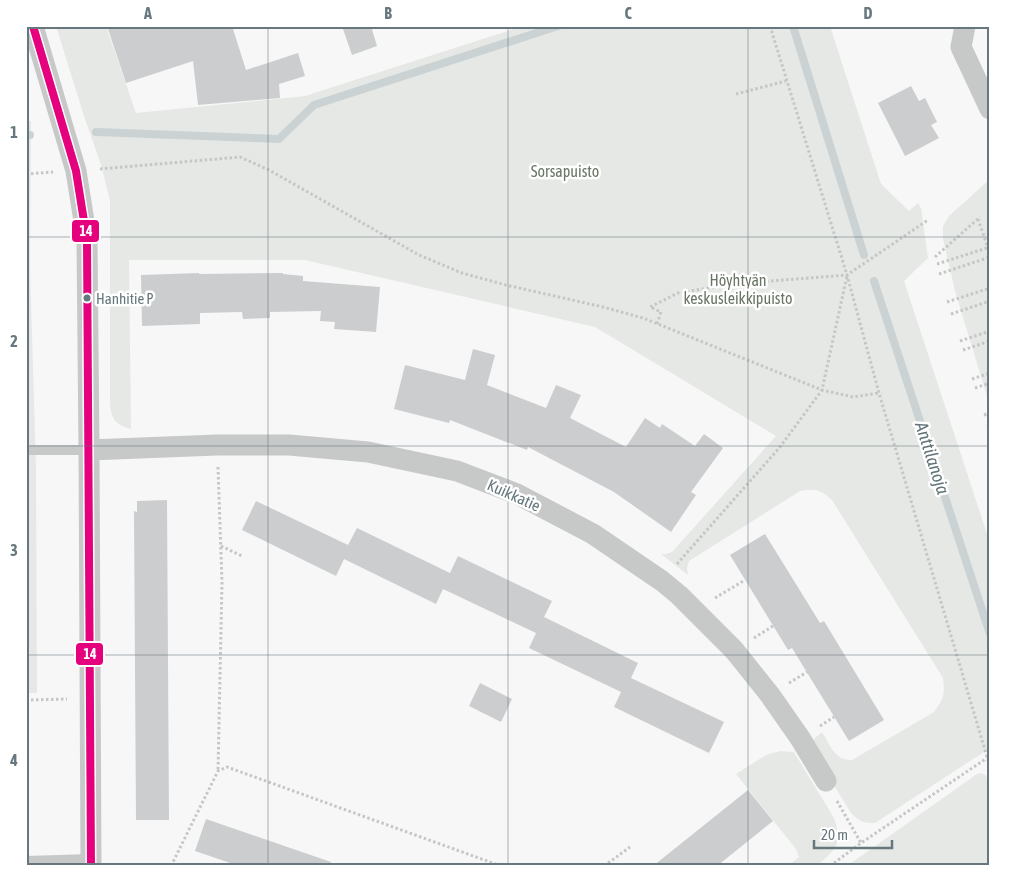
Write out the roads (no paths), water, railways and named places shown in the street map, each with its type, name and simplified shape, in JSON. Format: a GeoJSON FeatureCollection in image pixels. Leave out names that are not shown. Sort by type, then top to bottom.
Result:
{"type":"FeatureCollection","features":[{"type":"Feature","properties":{"kind":"street"},"geometry":{"type":"LineString","coordinates":[[33,26],[76,171],[87,240],[91,862]]}},
{"type":"Feature","properties":{"kind":"street"},"geometry":{"type":"LineString","coordinates":[[965,26],[961,47],[990,109]]}},
{"type":"Feature","properties":{"kind":"street","name":"Kuikkatie"},"geometry":{"type":"LineString","coordinates":[[89,450],[217,445],[297,445],[359,451],[458,471],[517,494],[593,534],[662,581],[679,595],[734,650],[770,695],[790,722],[826,781]]}},
{"type":"Feature","properties":{"kind":"lane"},"geometry":{"type":"LineString","coordinates":[[26,450],[89,450]]}},
{"type":"Feature","properties":{"kind":"lane"},"geometry":{"type":"LineString","coordinates":[[26,861],[91,862]]}},
{"type":"Feature","properties":{"kind":"waterway"},"geometry":{"type":"LineString","coordinates":[[96,132],[279,139],[314,105],[558,26]]}},
{"type":"Feature","properties":{"kind":"waterway","name":"Anttilanoja"},"geometry":{"type":"LineString","coordinates":[[793,26],[864,255]]}},
{"type":"Feature","properties":{"kind":"waterway","name":"Anttilanoja"},"geometry":{"type":"LineString","coordinates":[[874,281],[990,634]]}},
{"type":"Feature","properties":{"kind":"place","name":"Hanhitie P"},"geometry":{"type":"Point","coordinates":[87,298]}},
{"type":"Feature","properties":{"kind":"park label","name":"Sorsapuisto"},"geometry":{"type":"Point","coordinates":[565,171]}},
{"type":"Feature","properties":{"kind":"park label","name":"Höyhtyän keskusleikkipuisto"},"geometry":{"type":"Point","coordinates":[738,289]}}]}
